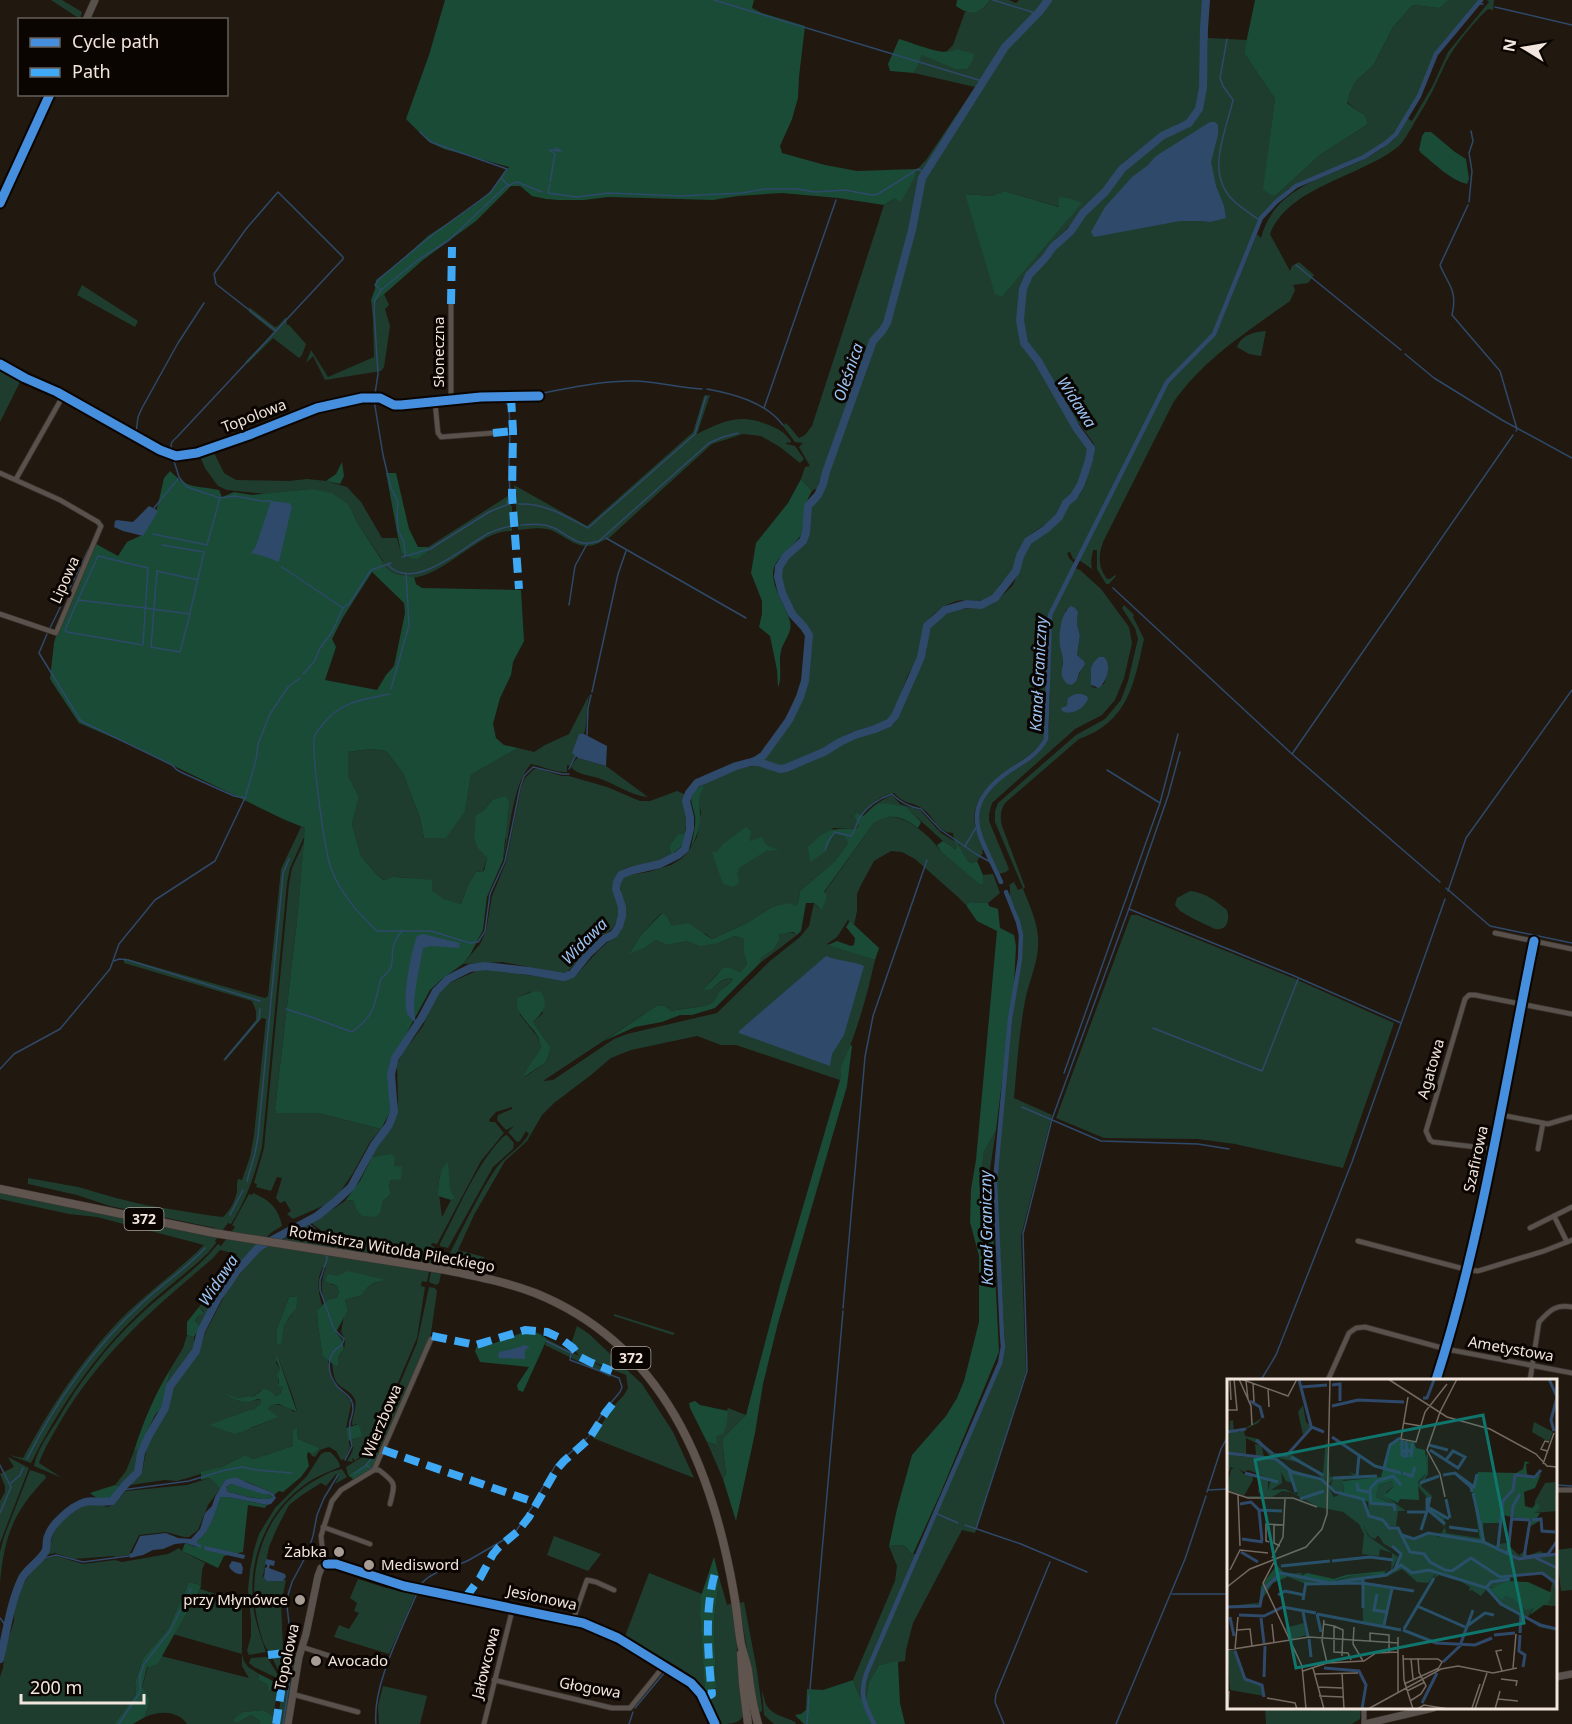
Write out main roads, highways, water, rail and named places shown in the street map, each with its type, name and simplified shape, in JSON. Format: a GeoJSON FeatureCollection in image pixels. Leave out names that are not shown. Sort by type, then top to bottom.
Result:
{"type":"FeatureCollection","features":[{"type":"Feature","properties":{"kind":"main road","name":"Rotmistrza Witolda Pileckiego"},"geometry":{"type":"LineString","coordinates":[[0,1188],[214,1233],[446,1270],[498,1281],[554,1302],[589,1323],[630,1357],[652,1382],[687,1437],[704,1477],[716,1510],[735,1595],[755,1724]]}},
{"type":"Feature","properties":{"kind":"main road","name":"Rotmistrza Witolda Pileckiego"},"geometry":{"type":"LineString","coordinates":[[741,1644],[748,1724]]}},
{"type":"Feature","properties":{"kind":"water"},"geometry":{"type":"Polygon","coordinates":[[[1210,122],[1218,125],[1218,135],[1211,162],[1226,218],[1210,222],[1180,221],[1094,237],[1091,232],[1105,207],[1132,177],[1156,156],[1210,122]]]}},
{"type":"Feature","properties":{"kind":"water"},"geometry":{"type":"Polygon","coordinates":[[[271,501],[289,503],[292,506],[279,562],[251,553],[256,546],[271,501]]]}},
{"type":"Feature","properties":{"kind":"water"},"geometry":{"type":"Polygon","coordinates":[[[149,506],[157,510],[157,513],[143,536],[114,527],[117,520],[133,522],[149,506]]]}},
{"type":"Feature","properties":{"kind":"water"},"geometry":{"type":"Polygon","coordinates":[[[1071,606],[1078,612],[1077,624],[1080,635],[1077,655],[1085,664],[1072,685],[1067,684],[1062,675],[1063,659],[1060,646],[1062,619],[1071,606]]]}},
{"type":"Feature","properties":{"kind":"water"},"geometry":{"type":"Polygon","coordinates":[[[1099,657],[1104,657],[1108,668],[1106,677],[1099,688],[1091,685],[1091,668],[1099,657]]]}},
{"type":"Feature","properties":{"kind":"water"},"geometry":{"type":"Polygon","coordinates":[[[1075,694],[1082,694],[1088,699],[1081,708],[1074,712],[1062,711],[1061,708],[1067,706],[1068,698],[1075,694]]]}},
{"type":"Feature","properties":{"kind":"water"},"geometry":{"type":"Polygon","coordinates":[[[579,734],[584,734],[607,746],[606,766],[578,758],[572,753],[579,734]]]}},
{"type":"Feature","properties":{"kind":"water"},"geometry":{"type":"Polygon","coordinates":[[[423,934],[460,943],[459,948],[431,946],[423,948],[414,1007],[417,1024],[407,1013],[406,997],[415,943],[417,936],[423,934]]]}},
{"type":"Feature","properties":{"kind":"water"},"geometry":{"type":"Polygon","coordinates":[[[826,956],[864,966],[844,1035],[832,1054],[830,1066],[739,1033],[739,1031],[826,956]]]}},
{"type":"Feature","properties":{"kind":"water"},"geometry":{"type":"Polygon","coordinates":[[[524,1345],[530,1347],[525,1350],[525,1359],[498,1358],[499,1352],[524,1345]]]}},
{"type":"Feature","properties":{"kind":"water"},"geometry":{"type":"Polygon","coordinates":[[[237,1478],[273,1493],[276,1498],[267,1505],[221,1497],[209,1527],[197,1541],[201,1548],[185,1543],[175,1544],[130,1558],[129,1554],[132,1553],[140,1536],[166,1533],[178,1538],[191,1539],[200,1529],[205,1513],[212,1506],[225,1480],[237,1478]],[[231,1484],[226,1487],[228,1492],[251,1498],[269,1499],[273,1497],[231,1484]]]}},
{"type":"Feature","properties":{"kind":"water"},"geometry":{"type":"Polygon","coordinates":[[[205,1546],[245,1555],[244,1559],[205,1550],[205,1546]]]}},
{"type":"Feature","properties":{"kind":"water"},"geometry":{"type":"Polygon","coordinates":[[[266,1559],[275,1561],[274,1566],[270,1565],[269,1568],[285,1574],[283,1581],[267,1581],[264,1578],[267,1567],[266,1559]]]}},
{"type":"Feature","properties":{"kind":"water"},"geometry":{"type":"Polygon","coordinates":[[[232,1561],[241,1563],[242,1574],[231,1570],[229,1566],[232,1561]]]}},
{"type":"Feature","properties":{"kind":"waterway"},"geometry":{"type":"LineString","coordinates":[[714,0],[982,81]]}},
{"type":"Feature","properties":{"kind":"waterway"},"geometry":{"type":"LineString","coordinates":[[993,0],[1032,12],[1035,17]]}},
{"type":"Feature","properties":{"kind":"waterway","name":"Oleśnica"},"geometry":{"type":"LineString","coordinates":[[755,761],[763,756],[789,720],[805,681],[809,635],[792,614],[782,593],[778,577],[779,567],[786,556],[803,541],[806,533],[808,506],[818,495],[823,484],[873,341],[887,323],[912,230],[922,178],[1005,47],[1048,0]]}},
{"type":"Feature","properties":{"kind":"waterway","name":"Widawa"},"geometry":{"type":"LineString","coordinates":[[0,1659],[18,1588],[25,1574],[44,1554],[50,1531],[63,1516],[80,1504],[88,1501],[112,1501],[138,1472],[141,1453],[165,1408],[170,1386],[196,1351],[201,1331],[218,1298],[237,1271],[259,1247],[317,1216],[351,1187],[374,1145],[389,1125],[394,1112],[391,1074],[395,1058],[421,1019],[436,991],[448,979],[470,968],[485,966],[564,977],[572,974],[589,953],[604,939],[614,934],[619,926],[622,907],[616,889],[621,875],[660,864],[685,849],[690,829],[686,801],[697,783],[736,766],[755,761],[780,769],[786,768],[824,752],[855,735],[889,723],[895,716],[921,657],[927,626],[945,610],[966,604],[981,605],[995,598],[1016,571],[1020,556],[1028,541],[1059,517],[1066,503],[1074,496],[1081,484],[1091,448],[1077,429],[1038,361],[1024,343],[1020,320],[1023,289],[1029,275],[1053,247],[1071,231],[1083,213],[1105,192],[1122,169],[1162,136],[1189,123],[1199,109],[1203,88],[1206,0]]}},
{"type":"Feature","properties":{"kind":"waterway","name":"Kanał Graniczny"},"geometry":{"type":"LineString","coordinates":[[1001,882],[980,835],[977,822],[978,809],[983,796],[994,783],[1031,757],[1046,739],[1050,615],[1167,382],[1214,334],[1261,218],[1296,186],[1364,157],[1396,134],[1419,96],[1436,54],[1481,0]]}},
{"type":"Feature","properties":{"kind":"waterway"},"geometry":{"type":"LineString","coordinates":[[1495,7],[1572,25]]}},
{"type":"Feature","properties":{"kind":"waterway"},"geometry":{"type":"LineString","coordinates":[[1227,39],[1220,78],[1233,100],[1220,150],[1220,176],[1231,198],[1261,221]]}},
{"type":"Feature","properties":{"kind":"waterway"},"geometry":{"type":"LineString","coordinates":[[1469,202],[1472,171],[1469,153],[1473,141],[1471,131]]}},
{"type":"Feature","properties":{"kind":"waterway"},"geometry":{"type":"LineString","coordinates":[[381,290],[375,285],[380,278],[431,236],[490,193],[507,169],[431,142],[420,132]]}},
{"type":"Feature","properties":{"kind":"waterway"},"geometry":{"type":"LineString","coordinates":[[550,182],[555,154],[549,150],[561,151],[555,148]]}},
{"type":"Feature","properties":{"kind":"waterway"},"geometry":{"type":"LineString","coordinates":[[550,185],[548,193],[577,197],[608,193],[682,196],[742,193],[764,189],[798,189],[815,192],[845,190],[872,195],[878,194],[918,169],[925,173]]}},
{"type":"Feature","properties":{"kind":"waterway"},"geometry":{"type":"LineString","coordinates":[[501,178],[508,185]]}},
{"type":"Feature","properties":{"kind":"waterway"},"geometry":{"type":"LineString","coordinates":[[405,556],[404,542],[398,530],[398,502],[391,488],[383,455],[374,400],[378,374],[375,300],[381,290],[418,260],[449,240],[505,187],[517,182],[542,192]]}},
{"type":"Feature","properties":{"kind":"waterway"},"geometry":{"type":"LineString","coordinates":[[172,452],[173,440],[177,437],[343,259],[278,192],[246,229],[214,274],[216,284],[276,331]]}},
{"type":"Feature","properties":{"kind":"waterway"},"geometry":{"type":"LineString","coordinates":[[764,408],[836,200]]}},
{"type":"Feature","properties":{"kind":"waterway"},"geometry":{"type":"LineString","coordinates":[[1468,205],[1440,265],[1453,293],[1452,315],[1500,371],[1516,431]]}},
{"type":"Feature","properties":{"kind":"waterway"},"geometry":{"type":"LineString","coordinates":[[1296,265],[1401,350]]}},
{"type":"Feature","properties":{"kind":"waterway"},"geometry":{"type":"LineString","coordinates":[[168,451],[136,433],[138,417],[178,343],[204,303]]}},
{"type":"Feature","properties":{"kind":"waterway"},"geometry":{"type":"LineString","coordinates":[[1405,354],[1434,378],[1502,420],[1572,458]]}},
{"type":"Feature","properties":{"kind":"waterway"},"geometry":{"type":"LineString","coordinates":[[543,393],[590,384],[625,381],[702,389]]}},
{"type":"Feature","properties":{"kind":"waterway"},"geometry":{"type":"LineString","coordinates":[[707,389],[748,400],[767,410],[783,425]]}},
{"type":"Feature","properties":{"kind":"waterway"},"geometry":{"type":"LineString","coordinates":[[519,504],[547,508],[588,528],[695,434],[706,396]]}},
{"type":"Feature","properties":{"kind":"waterway"},"geometry":{"type":"LineString","coordinates":[[440,404],[479,400],[505,401],[509,407],[510,429]]}},
{"type":"Feature","properties":{"kind":"waterway"},"geometry":{"type":"LineString","coordinates":[[509,466],[510,433]]}},
{"type":"Feature","properties":{"kind":"waterway"},"geometry":{"type":"LineString","coordinates":[[521,525],[550,526],[580,542],[599,541],[709,443],[738,433]]}},
{"type":"Feature","properties":{"kind":"waterway"},"geometry":{"type":"LineString","coordinates":[[1292,754],[1513,435]]}},
{"type":"Feature","properties":{"kind":"waterway"},"geometry":{"type":"LineString","coordinates":[[174,461],[179,477],[187,487],[220,498],[235,496],[271,501]]}},
{"type":"Feature","properties":{"kind":"waterway"},"geometry":{"type":"LineString","coordinates":[[507,503],[510,498],[509,468]]}},
{"type":"Feature","properties":{"kind":"waterway"},"geometry":{"type":"LineString","coordinates":[[154,508],[178,479]]}},
{"type":"Feature","properties":{"kind":"waterway"},"geometry":{"type":"LineString","coordinates":[[153,534],[207,545],[220,498]]}},
{"type":"Feature","properties":{"kind":"waterway"},"geometry":{"type":"LineString","coordinates":[[402,557],[430,549],[489,512],[509,504]]}},
{"type":"Feature","properties":{"kind":"waterway"},"geometry":{"type":"LineString","coordinates":[[387,564],[398,572],[411,574],[424,571],[439,565],[489,533],[511,526]]}},
{"type":"Feature","properties":{"kind":"waterway"},"geometry":{"type":"LineString","coordinates":[[606,538],[746,618]]}},
{"type":"Feature","properties":{"kind":"waterway"},"geometry":{"type":"LineString","coordinates":[[569,605],[575,566],[587,544]]}},
{"type":"Feature","properties":{"kind":"waterway"},"geometry":{"type":"LineString","coordinates":[[162,545],[204,552],[190,613]]}},
{"type":"Feature","properties":{"kind":"waterway"},"geometry":{"type":"LineString","coordinates":[[82,563],[88,550]]}},
{"type":"Feature","properties":{"kind":"waterway"},"geometry":{"type":"LineString","coordinates":[[592,692],[618,574],[626,551]]}},
{"type":"Feature","properties":{"kind":"waterway"},"geometry":{"type":"LineString","coordinates":[[78,600],[98,556],[148,568],[143,645],[65,630],[78,600],[145,608],[190,614],[180,652],[151,647],[157,571],[198,580]]}},
{"type":"Feature","properties":{"kind":"waterway"},"geometry":{"type":"LineString","coordinates":[[343,608],[349,604],[371,570],[391,563]]}},
{"type":"Feature","properties":{"kind":"waterway"},"geometry":{"type":"LineString","coordinates":[[50,628],[80,567]]}},
{"type":"Feature","properties":{"kind":"waterway"},"geometry":{"type":"LineString","coordinates":[[282,567],[343,608],[314,662],[303,674]]}},
{"type":"Feature","properties":{"kind":"waterway"},"geometry":{"type":"LineString","coordinates":[[391,689],[409,625],[406,573]]}},
{"type":"Feature","properties":{"kind":"waterway"},"geometry":{"type":"LineString","coordinates":[[1113,588],[1292,754],[1440,882]]}},
{"type":"Feature","properties":{"kind":"waterway"},"geometry":{"type":"LineString","coordinates":[[47,634],[39,653],[81,721],[172,765],[185,774],[234,796],[245,798]]}},
{"type":"Feature","properties":{"kind":"waterway"},"geometry":{"type":"LineString","coordinates":[[0,1069],[14,1054],[60,1029],[110,969],[119,944],[155,900],[215,861],[245,798],[256,760],[258,744],[270,714],[288,687],[300,678]]}},
{"type":"Feature","properties":{"kind":"waterway"},"geometry":{"type":"LineString","coordinates":[[1448,891],[1466,838],[1572,690]]}},
{"type":"Feature","properties":{"kind":"waterway"},"geometry":{"type":"LineString","coordinates":[[389,694],[361,700],[337,710],[317,732],[314,744],[319,800],[331,868],[350,902],[377,931],[431,931],[470,943],[478,942],[485,931],[490,894],[505,861],[524,776],[533,767],[569,774]]}},
{"type":"Feature","properties":{"kind":"waterway"},"geometry":{"type":"LineString","coordinates":[[587,735],[591,695]]}},
{"type":"Feature","properties":{"kind":"waterway"},"geometry":{"type":"LineString","coordinates":[[1064,1073],[1160,803],[1178,734]]}},
{"type":"Feature","properties":{"kind":"waterway"},"geometry":{"type":"LineString","coordinates":[[976,1529],[1027,1371],[1023,1234],[1052,1119],[1130,906],[1168,796],[1180,752]]}},
{"type":"Feature","properties":{"kind":"waterway"},"geometry":{"type":"LineString","coordinates":[[569,769],[576,755]]}},
{"type":"Feature","properties":{"kind":"waterway"},"geometry":{"type":"LineString","coordinates":[[1107,770],[1160,803]]}},
{"type":"Feature","properties":{"kind":"waterway"},"geometry":{"type":"LineString","coordinates":[[825,850],[835,832],[851,836],[860,817],[867,809],[892,794],[905,804],[921,809],[941,830],[992,863]]}},
{"type":"Feature","properties":{"kind":"waterway"},"geometry":{"type":"LineString","coordinates":[[965,846],[977,826]]}},
{"type":"Feature","properties":{"kind":"waterway"},"geometry":{"type":"LineString","coordinates":[[247,1181],[258,1137],[283,873],[289,859]]}},
{"type":"Feature","properties":{"kind":"waterway"},"geometry":{"type":"LineString","coordinates":[[843,1308],[865,1057],[873,1016],[927,860]]}},
{"type":"Feature","properties":{"kind":"waterway"},"geometry":{"type":"LineString","coordinates":[[1446,888],[1490,926],[1572,943]]}},
{"type":"Feature","properties":{"kind":"waterway","name":"Kanał Graniczny"},"geometry":{"type":"LineString","coordinates":[[874,1724],[863,1694],[866,1674],[1000,1363],[1003,1347],[995,1182],[1010,1019],[1020,959],[1021,935],[1006,892]]}},
{"type":"Feature","properties":{"kind":"waterway"},"geometry":{"type":"LineString","coordinates":[[1262,1379],[1276,1355],[1352,1162],[1445,899]]}},
{"type":"Feature","properties":{"kind":"waterway"},"geometry":{"type":"LineString","coordinates":[[1129,909],[1292,975],[1401,1023]]}},
{"type":"Feature","properties":{"kind":"waterway"},"geometry":{"type":"LineString","coordinates":[[314,1018],[352,1032],[360,1026],[373,1008],[381,978],[390,968],[396,939],[402,931]]}},
{"type":"Feature","properties":{"kind":"waterway"},"geometry":{"type":"LineString","coordinates":[[114,961],[128,960],[260,1001]]}},
{"type":"Feature","properties":{"kind":"waterway"},"geometry":{"type":"LineString","coordinates":[[1153,1028],[1262,1071],[1298,979]]}},
{"type":"Feature","properties":{"kind":"waterway"},"geometry":{"type":"LineString","coordinates":[[225,1059],[259,1019],[260,1009]]}},
{"type":"Feature","properties":{"kind":"waterway"},"geometry":{"type":"LineString","coordinates":[[286,1009],[314,1018]]}},
{"type":"Feature","properties":{"kind":"waterway"},"geometry":{"type":"LineString","coordinates":[[1022,1107],[1101,1141],[1198,1144],[1229,1149]]}},
{"type":"Feature","properties":{"kind":"waterway"},"geometry":{"type":"LineString","coordinates":[[230,1215],[243,1190]]}},
{"type":"Feature","properties":{"kind":"waterway"},"geometry":{"type":"LineString","coordinates":[[305,1221],[318,1233],[325,1249]]}},
{"type":"Feature","properties":{"kind":"waterway"},"geometry":{"type":"LineString","coordinates":[[27,1459],[50,1416],[92,1356],[124,1320],[205,1248]]}},
{"type":"Feature","properties":{"kind":"waterway"},"geometry":{"type":"LineString","coordinates":[[326,1253],[327,1259],[320,1280],[320,1290],[334,1329],[344,1339],[342,1345],[330,1358],[331,1375],[333,1381],[353,1404],[350,1422],[352,1446],[345,1460]]}},
{"type":"Feature","properties":{"kind":"waterway"},"geometry":{"type":"LineString","coordinates":[[810,1689],[843,1311]]}},
{"type":"Feature","properties":{"kind":"waterway"},"geometry":{"type":"LineString","coordinates":[[546,1341],[571,1353],[570,1360],[619,1378],[622,1387],[620,1392],[603,1412],[589,1436]]}},
{"type":"Feature","properties":{"kind":"waterway"},"geometry":{"type":"LineString","coordinates":[[536,1499],[555,1466],[587,1438]]}},
{"type":"Feature","properties":{"kind":"waterway"},"geometry":{"type":"LineString","coordinates":[[1207,1492],[1227,1438]]}},
{"type":"Feature","properties":{"kind":"waterway"},"geometry":{"type":"LineString","coordinates":[[372,1469],[366,1465],[379,1445]]}},
{"type":"Feature","properties":{"kind":"waterway"},"geometry":{"type":"LineString","coordinates":[[0,1465],[11,1487],[0,1513]]}},
{"type":"Feature","properties":{"kind":"waterway"},"geometry":{"type":"LineString","coordinates":[[354,1474],[365,1466]]}},
{"type":"Feature","properties":{"kind":"waterway"},"geometry":{"type":"LineString","coordinates":[[122,1490],[189,1481],[242,1467],[292,1473]]}},
{"type":"Feature","properties":{"kind":"waterway"},"geometry":{"type":"LineString","coordinates":[[11,1483],[20,1475],[23,1468]]}},
{"type":"Feature","properties":{"kind":"waterway"},"geometry":{"type":"LineString","coordinates":[[283,1724],[293,1658],[287,1606],[288,1595],[292,1582],[307,1554],[324,1498],[338,1475]]}},
{"type":"Feature","properties":{"kind":"waterway"},"geometry":{"type":"LineString","coordinates":[[1557,1485],[1572,1486]]}},
{"type":"Feature","properties":{"kind":"waterway"},"geometry":{"type":"LineString","coordinates":[[1208,1490],[1227,1489]]}},
{"type":"Feature","properties":{"kind":"waterway"},"geometry":{"type":"LineString","coordinates":[[1116,1724],[1185,1559],[1206,1496]]}},
{"type":"Feature","properties":{"kind":"waterway"},"geometry":{"type":"LineString","coordinates":[[420,1586],[436,1573],[469,1560],[510,1536],[534,1504]]}},
{"type":"Feature","properties":{"kind":"waterway"},"geometry":{"type":"LineString","coordinates":[[935,1513],[958,1523]]}},
{"type":"Feature","properties":{"kind":"waterway"},"geometry":{"type":"LineString","coordinates":[[965,1525],[1021,1544],[1087,1572]]}},
{"type":"Feature","properties":{"kind":"waterway"},"geometry":{"type":"LineString","coordinates":[[38,1560],[56,1555],[83,1562],[129,1556]]}},
{"type":"Feature","properties":{"kind":"waterway"},"geometry":{"type":"LineString","coordinates":[[1004,1724],[995,1702],[996,1694],[1050,1562]]}},
{"type":"Feature","properties":{"kind":"waterway"},"geometry":{"type":"LineString","coordinates":[[119,1724],[140,1692],[140,1676],[144,1664],[170,1631],[191,1589]]}},
{"type":"Feature","properties":{"kind":"waterway"},"geometry":{"type":"LineString","coordinates":[[376,1724],[376,1709],[383,1675],[417,1593]]}},
{"type":"Feature","properties":{"kind":"waterway"},"geometry":{"type":"LineString","coordinates":[[1172,1594],[1227,1594]]}},
{"type":"Feature","properties":{"kind":"waterway"},"geometry":{"type":"LineString","coordinates":[[0,1618],[8,1629]]}},
{"type":"Feature","properties":{"kind":"waterway"},"geometry":{"type":"LineString","coordinates":[[635,1708],[665,1672]]}},
{"type":"Feature","properties":{"kind":"waterway"},"geometry":{"type":"LineString","coordinates":[[807,1724],[809,1695]]}},
{"type":"Feature","properties":{"kind":"waterway"},"geometry":{"type":"LineString","coordinates":[[629,1724],[633,1712]]}},
{"type":"Feature","properties":{"kind":"place","name":"Żabka"},"geometry":{"type":"Point","coordinates":[339,1552]}},
{"type":"Feature","properties":{"kind":"place","name":"Medisword"},"geometry":{"type":"Point","coordinates":[369,1565]}},
{"type":"Feature","properties":{"kind":"place","name":"przy Młynówce"},"geometry":{"type":"Point","coordinates":[300,1600]}},
{"type":"Feature","properties":{"kind":"place","name":"Avocado"},"geometry":{"type":"Point","coordinates":[316,1661]}}]}
